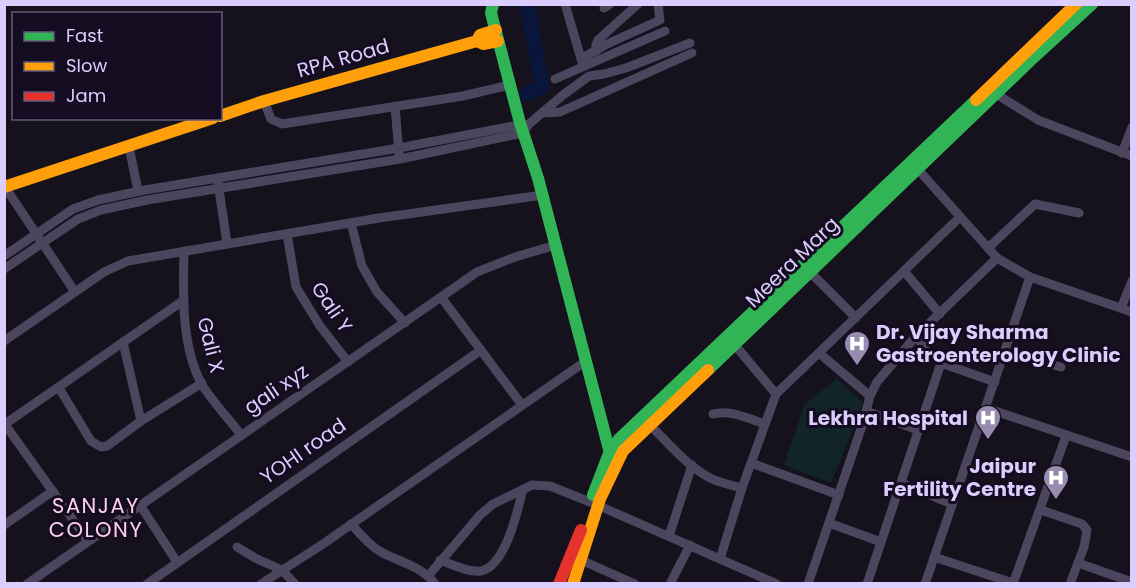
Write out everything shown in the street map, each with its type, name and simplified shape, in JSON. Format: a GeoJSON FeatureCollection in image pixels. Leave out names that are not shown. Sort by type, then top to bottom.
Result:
{"type":"FeatureCollection","features":[{"type":"Feature","properties":{"kind":"main road","name":"Meera Marg"},"geometry":{"type":"LineString","coordinates":[[559,584],[594,504],[622,451],[810,272],[1076,4]]}},
{"type":"Feature","properties":{"kind":"main road","name":"Meera Marg"},"geometry":{"type":"LineString","coordinates":[[573,584],[610,451],[619,439],[1092,4]]}},
{"type":"Feature","properties":{"kind":"main road"},"geometry":{"type":"LineString","coordinates":[[489,7],[543,195],[613,467]]}},
{"type":"Feature","properties":{"kind":"main road","name":"RPA Road"},"geometry":{"type":"LineString","coordinates":[[222,115],[264,101],[477,41],[483,44],[497,35]]}},
{"type":"Feature","properties":{"kind":"main road"},"geometry":{"type":"LineString","coordinates":[[5,187],[207,120]]}},
{"type":"Feature","properties":{"kind":"street"},"geometry":{"type":"LineString","coordinates":[[565,4],[589,76]]}},
{"type":"Feature","properties":{"kind":"street"},"geometry":{"type":"LineString","coordinates":[[596,51],[596,45],[602,36],[638,4]]}},
{"type":"Feature","properties":{"kind":"street"},"geometry":{"type":"LineString","coordinates":[[583,63],[605,45],[660,20],[657,4]]}},
{"type":"Feature","properties":{"kind":"street"},"geometry":{"type":"LineString","coordinates":[[555,79],[583,63],[665,31]]}},
{"type":"Feature","properties":{"kind":"street"},"geometry":{"type":"LineString","coordinates":[[4,269],[78,219],[100,210],[147,200],[400,159],[524,127],[589,76],[626,68],[690,43]]}},
{"type":"Feature","properties":{"kind":"street"},"geometry":{"type":"LineString","coordinates":[[543,113],[560,112],[692,53]]}},
{"type":"Feature","properties":{"kind":"street"},"geometry":{"type":"LineString","coordinates":[[264,101],[271,119],[282,124],[463,96],[510,85]]}},
{"type":"Feature","properties":{"kind":"street"},"geometry":{"type":"LineString","coordinates":[[996,94],[1038,120],[1127,154],[1131,127]]}},
{"type":"Feature","properties":{"kind":"street"},"geometry":{"type":"LineString","coordinates":[[395,106],[400,159]]}},
{"type":"Feature","properties":{"kind":"street"},"geometry":{"type":"LineString","coordinates":[[4,256],[73,209],[98,200],[138,191],[524,127]]}},
{"type":"Feature","properties":{"kind":"street"},"geometry":{"type":"LineString","coordinates":[[129,147],[138,191]]}},
{"type":"Feature","properties":{"kind":"street"},"geometry":{"type":"LineString","coordinates":[[915,165],[997,258],[1030,277],[1131,312]]}},
{"type":"Feature","properties":{"kind":"street"},"geometry":{"type":"LineString","coordinates":[[217,178],[227,243]]}},
{"type":"Feature","properties":{"kind":"street"},"geometry":{"type":"LineString","coordinates":[[5,187],[75,292]]}},
{"type":"Feature","properties":{"kind":"street"},"geometry":{"type":"LineString","coordinates":[[4,341],[117,265],[184,250],[543,195]]}},
{"type":"Feature","properties":{"kind":"street"},"geometry":{"type":"LineString","coordinates":[[98,200],[100,210]]}},
{"type":"Feature","properties":{"kind":"street"},"geometry":{"type":"LineString","coordinates":[[988,248],[1035,204],[1078,213]]}},
{"type":"Feature","properties":{"kind":"street"},"geometry":{"type":"LineString","coordinates":[[720,559],[742,488],[777,394],[960,217]]}},
{"type":"Feature","properties":{"kind":"street"},"geometry":{"type":"LineString","coordinates":[[351,223],[362,266],[377,292],[405,323]]}},
{"type":"Feature","properties":{"kind":"street","name":"Gali Y"},"geometry":{"type":"LineString","coordinates":[[287,234],[296,287],[320,326],[348,362]]}},
{"type":"Feature","properties":{"kind":"street","name":"gali xyz"},"geometry":{"type":"LineString","coordinates":[[27,584],[477,272],[556,245]]}},
{"type":"Feature","properties":{"kind":"street","name":"Gali X"},"geometry":{"type":"LineString","coordinates":[[184,250],[184,300],[191,352],[202,383],[241,435]]}},
{"type":"Feature","properties":{"kind":"street"},"geometry":{"type":"LineString","coordinates":[[808,584],[870,396],[877,382],[916,336],[997,258]]}},
{"type":"Feature","properties":{"kind":"street"},"geometry":{"type":"LineString","coordinates":[[904,271],[940,314]]}},
{"type":"Feature","properties":{"kind":"street"},"geometry":{"type":"LineString","coordinates":[[810,272],[856,318]]}},
{"type":"Feature","properties":{"kind":"street"},"geometry":{"type":"LineString","coordinates":[[925,584],[1030,277]]}},
{"type":"Feature","properties":{"kind":"street"},"geometry":{"type":"LineString","coordinates":[[1121,308],[1131,281]]}},
{"type":"Feature","properties":{"kind":"street"},"geometry":{"type":"LineString","coordinates":[[441,297],[522,405]]}},
{"type":"Feature","properties":{"kind":"street"},"geometry":{"type":"LineString","coordinates":[[88,541],[5,424],[184,300]]}},
{"type":"Feature","properties":{"kind":"street"},"geometry":{"type":"LineString","coordinates":[[916,336],[928,353],[941,363],[995,382]]}},
{"type":"Feature","properties":{"kind":"street"},"geometry":{"type":"LineString","coordinates":[[123,342],[141,421]]}},
{"type":"Feature","properties":{"kind":"street"},"geometry":{"type":"LineString","coordinates":[[734,344],[777,394]]}},
{"type":"Feature","properties":{"kind":"street","name":"YOHI road"},"geometry":{"type":"LineString","coordinates":[[147,584],[481,350]]}},
{"type":"Feature","properties":{"kind":"street"},"geometry":{"type":"LineString","coordinates":[[1005,352],[1061,367]]}},
{"type":"Feature","properties":{"kind":"street"},"geometry":{"type":"LineString","coordinates":[[819,353],[870,396]]}},
{"type":"Feature","properties":{"kind":"street"},"geometry":{"type":"LineString","coordinates":[[261,584],[586,361]]}},
{"type":"Feature","properties":{"kind":"street"},"geometry":{"type":"LineString","coordinates":[[867,584],[941,363]]}},
{"type":"Feature","properties":{"kind":"street"},"geometry":{"type":"LineString","coordinates":[[59,388],[91,441],[101,447],[107,446],[141,421],[202,383]]}},
{"type":"Feature","properties":{"kind":"street"},"geometry":{"type":"LineString","coordinates":[[986,408],[1131,457]]}},
{"type":"Feature","properties":{"kind":"street"},"geometry":{"type":"LineString","coordinates":[[866,411],[918,430]]}},
{"type":"Feature","properties":{"kind":"street"},"geometry":{"type":"LineString","coordinates":[[713,414],[720,412],[732,414],[765,424]]}},
{"type":"Feature","properties":{"kind":"street"},"geometry":{"type":"LineString","coordinates":[[649,424],[692,465],[713,479],[742,488]]}},
{"type":"Feature","properties":{"kind":"street"},"geometry":{"type":"LineString","coordinates":[[933,557],[1013,583],[1066,436]]}},
{"type":"Feature","properties":{"kind":"street"},"geometry":{"type":"LineString","coordinates":[[751,463],[839,495]]}},
{"type":"Feature","properties":{"kind":"street"},"geometry":{"type":"LineString","coordinates":[[669,536],[692,465]]}},
{"type":"Feature","properties":{"kind":"street"},"geometry":{"type":"LineString","coordinates":[[901,483],[952,504]]}},
{"type":"Feature","properties":{"kind":"street"},"geometry":{"type":"LineString","coordinates":[[429,575],[480,514],[532,484],[550,486],[777,584]]}},
{"type":"Feature","properties":{"kind":"street"},"geometry":{"type":"LineString","coordinates":[[440,560],[481,571],[491,566],[500,555],[516,516],[523,489]]}},
{"type":"Feature","properties":{"kind":"street"},"geometry":{"type":"LineString","coordinates":[[4,525],[53,491]]}},
{"type":"Feature","properties":{"kind":"street"},"geometry":{"type":"LineString","coordinates":[[140,505],[177,562]]}},
{"type":"Feature","properties":{"kind":"street"},"geometry":{"type":"LineString","coordinates":[[1041,510],[1082,524],[1087,530],[1070,584]]}},
{"type":"Feature","properties":{"kind":"street"},"geometry":{"type":"LineString","coordinates":[[829,523],[880,542]]}},
{"type":"Feature","properties":{"kind":"street"},"geometry":{"type":"LineString","coordinates":[[351,524],[384,554],[429,575],[435,584]]}},
{"type":"Feature","properties":{"kind":"street"},"geometry":{"type":"LineString","coordinates":[[670,584],[690,545]]}},
{"type":"Feature","properties":{"kind":"street"},"geometry":{"type":"LineString","coordinates":[[237,547],[282,570],[295,584]]}},
{"type":"Feature","properties":{"kind":"street"},"geometry":{"type":"LineString","coordinates":[[580,560],[635,584]]}},
{"type":"Feature","properties":{"kind":"street"},"geometry":{"type":"LineString","coordinates":[[1078,563],[1131,582]]}},
{"type":"Feature","properties":{"kind":"green space"},"geometry":{"type":"Polygon","coordinates":[[[837,379],[863,403],[831,483],[784,465],[805,404],[837,379]]]}},
{"type":"Feature","properties":{"kind":"waterway"},"geometry":{"type":"LineString","coordinates":[[527,4],[542,86],[527,94]]}},
{"type":"Feature","properties":{"kind":"traffic: fast"},"geometry":{"type":"LineString","coordinates":[[493,4],[491,13],[520,123],[538,178],[611,457]]}},
{"type":"Feature","properties":{"kind":"traffic: fast"},"geometry":{"type":"LineString","coordinates":[[708,370],[1092,4]]}},
{"type":"Feature","properties":{"kind":"traffic: fast"},"geometry":{"type":"LineString","coordinates":[[593,495],[610,451],[619,439],[976,100]]}},
{"type":"Feature","properties":{"kind":"traffic: slow"},"geometry":{"type":"LineString","coordinates":[[976,100],[1076,4]]}},
{"type":"Feature","properties":{"kind":"traffic: slow"},"geometry":{"type":"LineString","coordinates":[[496,30],[480,35],[477,41],[483,44],[498,41]]}},
{"type":"Feature","properties":{"kind":"traffic: slow"},"geometry":{"type":"LineString","coordinates":[[222,115],[264,101],[477,41]]}},
{"type":"Feature","properties":{"kind":"traffic: slow"},"geometry":{"type":"LineString","coordinates":[[4,187],[207,120]]}},
{"type":"Feature","properties":{"kind":"traffic: slow"},"geometry":{"type":"LineString","coordinates":[[573,584],[600,499],[623,451],[708,370]]}},
{"type":"Feature","properties":{"kind":"traffic: jam"},"geometry":{"type":"LineString","coordinates":[[559,584],[581,530]]}},
{"type":"Feature","properties":{"kind":"place","name":"Dr. Vijay Sharma Gastroenterology Clinic"},"geometry":{"type":"Point","coordinates":[857,367]}},
{"type":"Feature","properties":{"kind":"place","name":"Lekhra Hospital"},"geometry":{"type":"Point","coordinates":[988,441]}},
{"type":"Feature","properties":{"kind":"place","name":"Jaipur Fertility Centre"},"geometry":{"type":"Point","coordinates":[1056,501]}},
{"type":"Feature","properties":{"kind":"district","name":"SANJAY COLONY"},"geometry":{"type":"Point","coordinates":[96,518]}}]}
